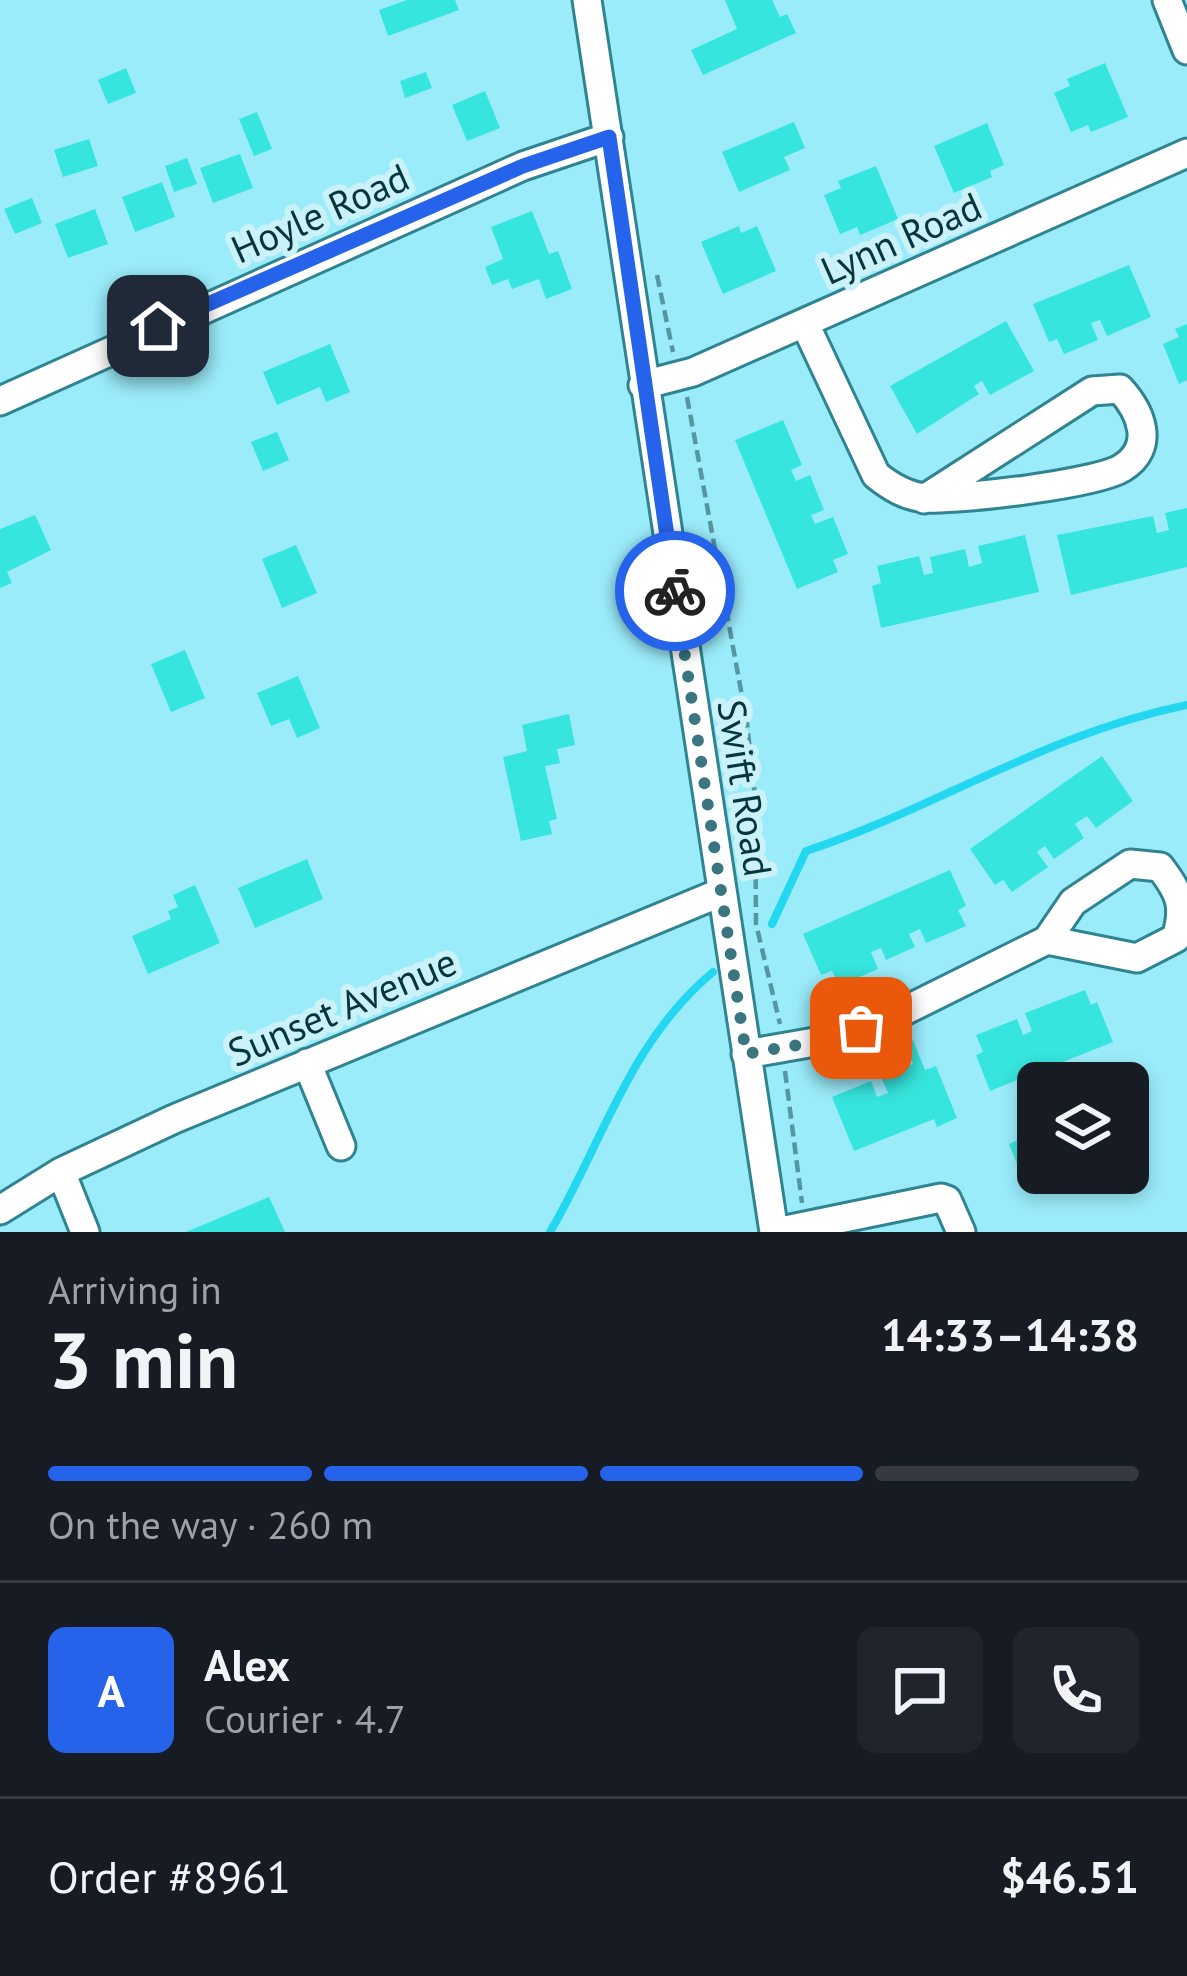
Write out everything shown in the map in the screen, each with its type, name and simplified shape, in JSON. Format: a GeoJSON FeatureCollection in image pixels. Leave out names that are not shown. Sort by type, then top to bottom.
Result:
{"type":"FeatureCollection","features":[{"type":"Feature","properties":{"kind":"street","name":"Swift Road"},"geometry":{"type":"LineString","coordinates":[[587,0],[775,1232]]}},
{"type":"Feature","properties":{"kind":"street"},"geometry":{"type":"LineString","coordinates":[[1167,0],[1187,50]]}},
{"type":"Feature","properties":{"kind":"street","name":"Hoyle Road"},"geometry":{"type":"LineString","coordinates":[[0,401],[523,166],[609,137]]}},
{"type":"Feature","properties":{"kind":"street","name":"Lynn Road"},"geometry":{"type":"LineString","coordinates":[[643,385],[682,377],[1187,153]]}},
{"type":"Feature","properties":{"kind":"street"},"geometry":{"type":"LineString","coordinates":[[805,324],[876,476],[896,490],[924,499],[1022,489],[1119,470],[1136,455],[1143,437],[1138,409],[1120,389],[1092,391],[924,499]]}},
{"type":"Feature","properties":{"kind":"street"},"geometry":{"type":"LineString","coordinates":[[746,1054],[826,1040],[896,1015],[1047,940],[1073,902],[1130,863],[1160,867],[1180,893],[1183,915],[1176,938],[1137,958],[1047,940]]}},
{"type":"Feature","properties":{"kind":"street","name":"Sunset Avenue"},"geometry":{"type":"LineString","coordinates":[[0,1210],[61,1172],[307,1063],[722,892]]}},
{"type":"Feature","properties":{"kind":"street"},"geometry":{"type":"LineString","coordinates":[[307,1063],[340,1146]]}},
{"type":"Feature","properties":{"kind":"street"},"geometry":{"type":"LineString","coordinates":[[61,1172],[85,1232]]}},
{"type":"Feature","properties":{"kind":"street"},"geometry":{"type":"LineString","coordinates":[[775,1232],[941,1198],[951,1206],[961,1232]]}},
{"type":"Feature","properties":{"kind":"path"},"geometry":{"type":"LineString","coordinates":[[686,391],[747,723],[755,796],[756,924],[781,1029]]}},
{"type":"Feature","properties":{"kind":"path"},"geometry":{"type":"LineString","coordinates":[[784,1063],[804,1220]]}},
{"type":"Feature","properties":{"kind":"building"},"geometry":{"type":"Polygon","coordinates":[[[407,0],[455,0],[459,10],[388,36],[379,10],[407,0]]]}},
{"type":"Feature","properties":{"kind":"building"},"geometry":{"type":"Polygon","coordinates":[[[725,0],[772,0],[780,17],[787,14],[796,33],[703,75],[691,50],[737,29],[725,0]]]}},
{"type":"Feature","properties":{"kind":"building"},"geometry":{"type":"Polygon","coordinates":[[[1105,63],[1128,117],[1091,132],[1088,125],[1071,132],[1054,93],[1070,86],[1067,79],[1105,63]]]}},
{"type":"Feature","properties":{"kind":"building"},"geometry":{"type":"Polygon","coordinates":[[[126,68],[136,93],[108,104],[98,80],[126,68]]]}},
{"type":"Feature","properties":{"kind":"building"},"geometry":{"type":"Polygon","coordinates":[[[426,72],[432,88],[405,98],[400,81],[426,72]]]}},
{"type":"Feature","properties":{"kind":"building"},"geometry":{"type":"Polygon","coordinates":[[[485,91],[500,128],[467,141],[452,105],[485,91]]]}},
{"type":"Feature","properties":{"kind":"building"},"geometry":{"type":"Polygon","coordinates":[[[257,112],[272,149],[254,156],[239,119],[257,112]]]}},
{"type":"Feature","properties":{"kind":"building"},"geometry":{"type":"Polygon","coordinates":[[[794,122],[805,148],[784,157],[790,170],[739,192],[722,152],[794,122]]]}},
{"type":"Feature","properties":{"kind":"building"},"geometry":{"type":"Polygon","coordinates":[[[987,123],[1004,165],[990,171],[992,177],[954,193],[934,146],[987,123]]]}},
{"type":"Feature","properties":{"kind":"building"},"geometry":{"type":"Polygon","coordinates":[[[89,139],[98,166],[63,177],[54,150],[89,139]]]}},
{"type":"Feature","properties":{"kind":"building"},"geometry":{"type":"Polygon","coordinates":[[[240,154],[253,188],[213,203],[200,168],[240,154]]]}},
{"type":"Feature","properties":{"kind":"building"},"geometry":{"type":"Polygon","coordinates":[[[187,158],[197,184],[174,192],[165,166],[187,158]]]}},
{"type":"Feature","properties":{"kind":"building"},"geometry":{"type":"Polygon","coordinates":[[[876,166],[898,219],[860,235],[857,227],[840,234],[824,195],[841,188],[838,181],[876,166]]]}},
{"type":"Feature","properties":{"kind":"building"},"geometry":{"type":"Polygon","coordinates":[[[162,182],[175,217],[135,232],[122,197],[162,182]]]}},
{"type":"Feature","properties":{"kind":"building"},"geometry":{"type":"Polygon","coordinates":[[[32,198],[42,223],[15,234],[4,209],[32,198]]]}},
{"type":"Feature","properties":{"kind":"building"},"geometry":{"type":"Polygon","coordinates":[[[95,209],[108,244],[68,258],[55,224],[95,209]]]}},
{"type":"Feature","properties":{"kind":"building"},"geometry":{"type":"Polygon","coordinates":[[[532,211],[549,254],[558,251],[572,289],[546,299],[539,279],[512,289],[508,279],[492,285],[485,267],[503,259],[491,227],[532,211]]]}},
{"type":"Feature","properties":{"kind":"building"},"geometry":{"type":"Polygon","coordinates":[[[739,226],[741,233],[757,226],[776,271],[723,294],[701,242],[739,226]]]}},
{"type":"Feature","properties":{"kind":"building"},"geometry":{"type":"Polygon","coordinates":[[[1129,265],[1151,317],[1107,336],[1100,320],[1091,323],[1098,340],[1064,354],[1057,339],[1049,342],[1033,304],[1129,265]]]}},
{"type":"Feature","properties":{"kind":"building"},"geometry":{"type":"Polygon","coordinates":[[[1006,321],[1034,371],[990,395],[982,381],[974,386],[979,394],[917,434],[890,386],[1006,321]]]}},
{"type":"Feature","properties":{"kind":"building"},"geometry":{"type":"Polygon","coordinates":[[[1187,324],[1187,380],[1179,384],[1163,344],[1179,337],[1175,329],[1187,324]]]}},
{"type":"Feature","properties":{"kind":"building"},"geometry":{"type":"Polygon","coordinates":[[[330,344],[350,392],[326,402],[320,387],[277,405],[263,372],[330,344]]]}},
{"type":"Feature","properties":{"kind":"building"},"geometry":{"type":"Polygon","coordinates":[[[783,420],[802,465],[791,470],[796,481],[810,475],[824,510],[811,515],[815,524],[833,517],[848,554],[833,560],[838,572],[797,589],[735,440],[783,420]]]}},
{"type":"Feature","properties":{"kind":"building"},"geometry":{"type":"Polygon","coordinates":[[[277,432],[289,460],[263,471],[251,442],[277,432]]]}},
{"type":"Feature","properties":{"kind":"building"},"geometry":{"type":"Polygon","coordinates":[[[1187,508],[1187,567],[1071,595],[1057,535],[1153,516],[1157,533],[1169,530],[1165,513],[1187,508]]]}},
{"type":"Feature","properties":{"kind":"building"},"geometry":{"type":"Polygon","coordinates":[[[35,515],[51,550],[7,572],[12,583],[0,588],[0,529],[35,515]]]}},
{"type":"Feature","properties":{"kind":"building"},"geometry":{"type":"Polygon","coordinates":[[[1025,535],[1039,592],[881,628],[872,586],[881,583],[877,566],[919,556],[924,575],[933,573],[930,557],[965,549],[969,567],[982,563],[978,546],[1025,535]]]}},
{"type":"Feature","properties":{"kind":"building"},"geometry":{"type":"Polygon","coordinates":[[[296,545],[317,593],[282,608],[262,559],[296,545]]]}},
{"type":"Feature","properties":{"kind":"building"},"geometry":{"type":"Polygon","coordinates":[[[185,650],[205,698],[171,712],[151,664],[185,650]]]}},
{"type":"Feature","properties":{"kind":"building"},"geometry":{"type":"Polygon","coordinates":[[[298,676],[320,728],[297,738],[289,719],[271,726],[257,693],[298,676]]]}},
{"type":"Feature","properties":{"kind":"building"},"geometry":{"type":"Polygon","coordinates":[[[569,714],[575,745],[557,749],[560,763],[545,766],[557,819],[549,821],[552,834],[521,841],[503,757],[527,751],[522,725],[569,714]]]}},
{"type":"Feature","properties":{"kind":"building"},"geometry":{"type":"Polygon","coordinates":[[[1102,756],[1133,801],[1096,828],[1087,816],[1075,824],[1084,838],[1054,859],[1045,846],[1037,852],[1048,867],[1012,892],[1003,880],[995,885],[970,849],[1102,756]]]}},
{"type":"Feature","properties":{"kind":"building"},"geometry":{"type":"Polygon","coordinates":[[[307,859],[323,899],[255,928],[238,888],[307,859]]]}},
{"type":"Feature","properties":{"kind":"building"},"geometry":{"type":"Polygon","coordinates":[[[950,870],[966,906],[958,910],[966,926],[926,943],[920,929],[909,934],[915,947],[886,960],[881,948],[871,952],[878,969],[839,986],[832,971],[821,975],[803,934],[950,870]]]}},
{"type":"Feature","properties":{"kind":"building"},"geometry":{"type":"Polygon","coordinates":[[[195,885],[220,943],[148,974],[132,936],[171,919],[168,911],[178,907],[173,895],[195,885]]]}},
{"type":"Feature","properties":{"kind":"building"},"geometry":{"type":"Polygon","coordinates":[[[1085,990],[1091,1005],[1097,1002],[1113,1042],[1063,1062],[1017,1062],[1017,1080],[990,1091],[976,1055],[983,1052],[976,1035],[1017,1019],[1023,1035],[1032,1031],[1025,1013],[1085,990]]]}},
{"type":"Feature","properties":{"kind":"building"},"geometry":{"type":"Polygon","coordinates":[[[913,1040],[925,1070],[936,1066],[957,1118],[937,1127],[934,1119],[854,1151],[832,1097],[871,1081],[877,1097],[888,1093],[881,1077],[913,1064],[905,1043],[913,1040]]]}},
{"type":"Feature","properties":{"kind":"building"},"geometry":{"type":"Polygon","coordinates":[[[1017,1140],[1017,1164],[1009,1144],[1017,1140]]]}},
{"type":"Feature","properties":{"kind":"building"},"geometry":{"type":"Polygon","coordinates":[[[269,1197],[285,1232],[186,1232],[269,1197]]]}},
{"type":"Feature","properties":{"kind":"waterway"},"geometry":{"type":"LineString","coordinates":[[772,924],[806,851],[1039,752],[1187,705]]}},
{"type":"Feature","properties":{"kind":"waterway"},"geometry":{"type":"LineString","coordinates":[[550,1232],[638,1061],[684,1000],[713,972]]}},
{"type":"Feature","properties":{"kind":"way so far"},"geometry":{"type":"LineString","coordinates":[[675,591],[746,1054],[826,1040],[861,1028]]}},
{"type":"Feature","properties":{"kind":"route"},"geometry":{"type":"LineString","coordinates":[[158,326],[523,166],[609,137],[675,591]]}}]}
